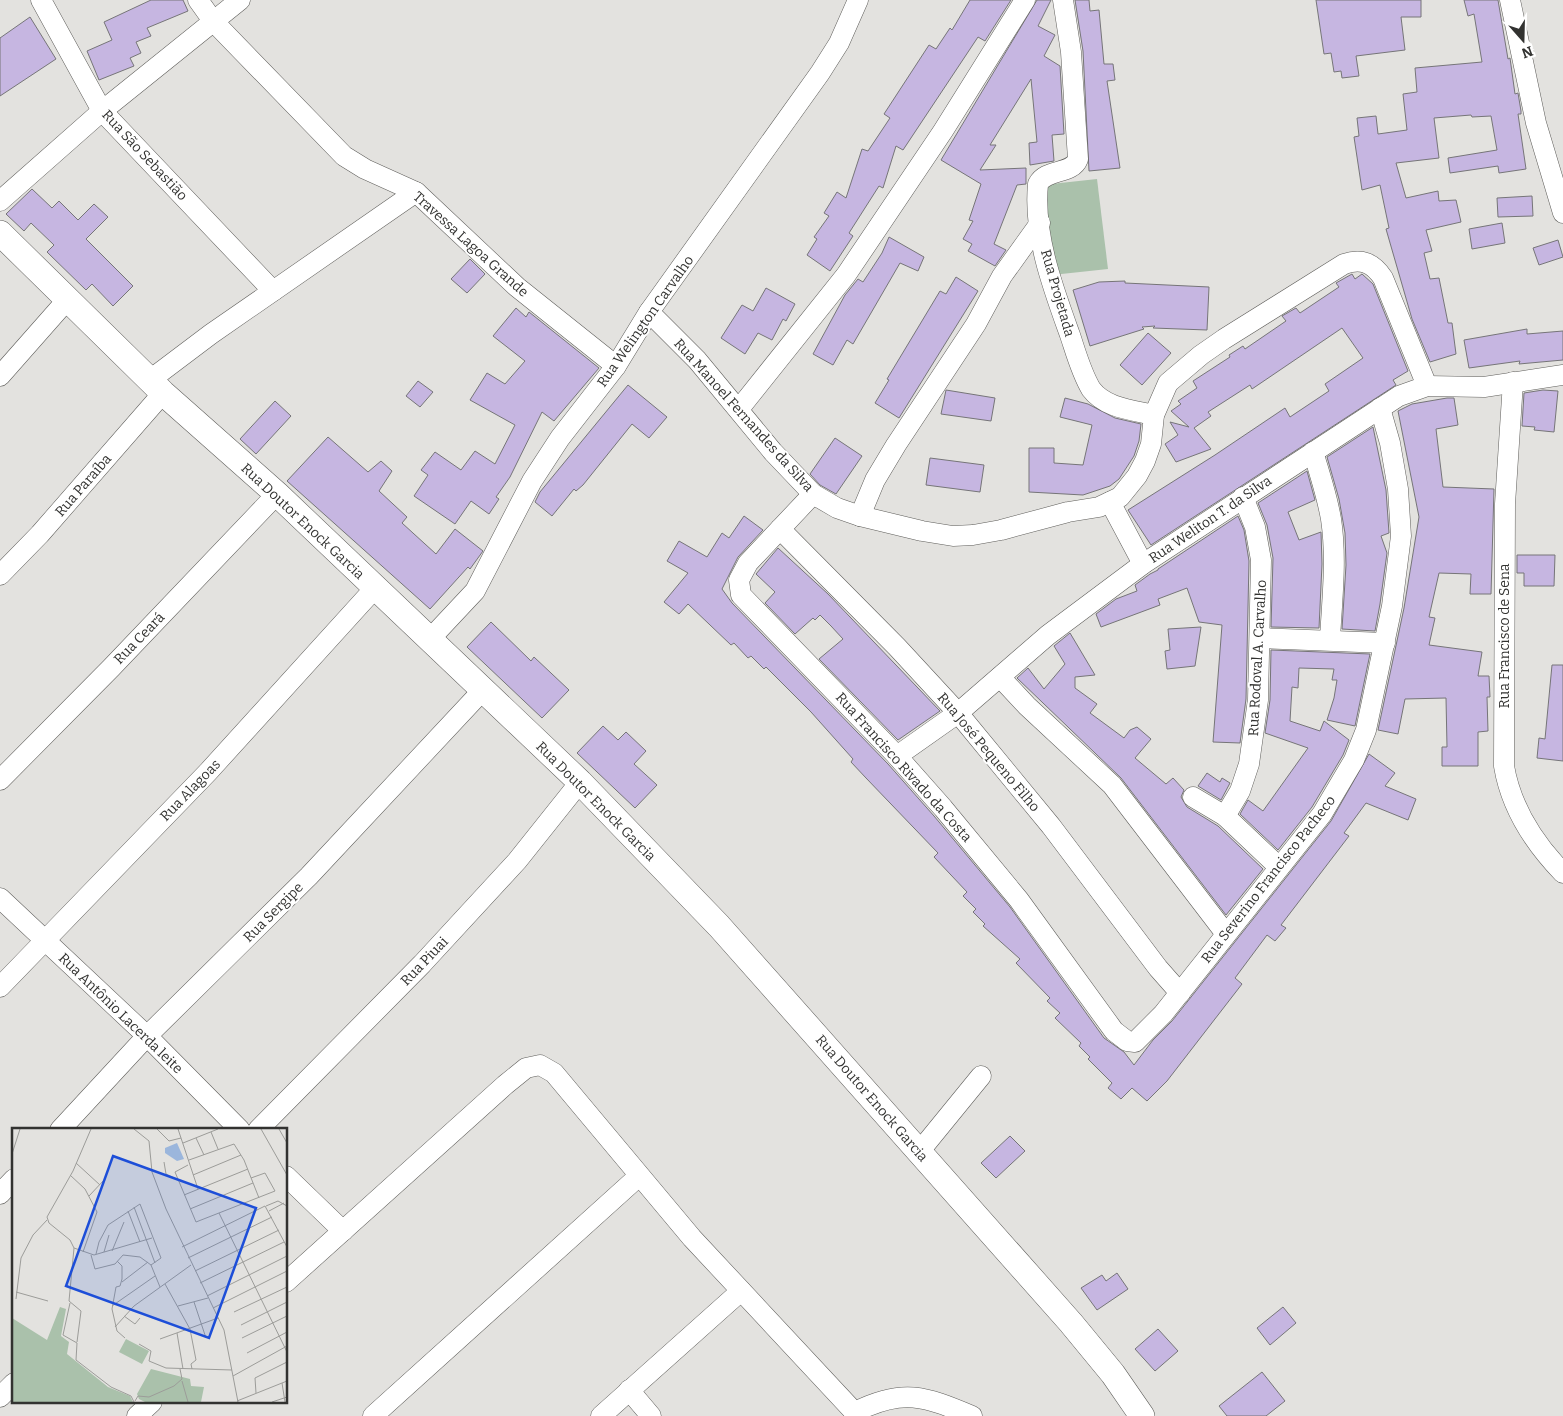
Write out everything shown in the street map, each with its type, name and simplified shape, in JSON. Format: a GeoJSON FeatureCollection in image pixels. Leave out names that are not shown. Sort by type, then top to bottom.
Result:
{"type":"FeatureCollection","features":[{"type":"Feature","properties":{"kind":"street","name":"Rua São Sebastião"},"geometry":{"type":"LineString","coordinates":[[41,0],[102,111],[273,291]]}},
{"type":"Feature","properties":{"kind":"street","name":"Travessa Lagoa Grande"},"geometry":{"type":"LineString","coordinates":[[198,0],[213,21],[344,156],[365,169],[416,192],[517,287],[616,366]]}},
{"type":"Feature","properties":{"kind":"street"},"geometry":{"type":"LineString","coordinates":[[0,201],[102,111],[240,0]]}},
{"type":"Feature","properties":{"kind":"street","name":"Rua Welington Carvalho"},"geometry":{"type":"LineString","coordinates":[[430,640],[475,591],[532,481],[560,438],[616,366],[650,312],[820,73],[839,43],[858,0]]}},
{"type":"Feature","properties":{"kind":"street"},"geometry":{"type":"LineString","coordinates":[[740,409],[846,275],[948,122],[1025,0]]}},
{"type":"Feature","properties":{"kind":"street","name":"Rua Projetada"},"geometry":{"type":"LineString","coordinates":[[1063,0],[1071,52],[1078,159],[1073,166],[1046,176],[1039,182],[1040,223],[1052,283],[1091,389],[1109,404],[1154,415]]}},
{"type":"Feature","properties":{"kind":"street"},"geometry":{"type":"LineString","coordinates":[[1510,0],[1536,123],[1563,213]]}},
{"type":"Feature","properties":{"kind":"street","name":"Rua Paraíba"},"geometry":{"type":"LineString","coordinates":[[0,575],[40,534],[157,386],[273,291],[416,192]]}},
{"type":"Feature","properties":{"kind":"street"},"geometry":{"type":"LineString","coordinates":[[860,516],[875,480],[892,452],[976,324],[1002,276],[1040,223]]}},
{"type":"Feature","properties":{"kind":"street","name":"Rua Doutor Enock Garcia"},"geometry":{"type":"LineString","coordinates":[[0,233],[157,386],[277,494],[482,691],[580,782],[720,926],[1071,1323],[1112,1374],[1142,1416]]}},
{"type":"Feature","properties":{"kind":"street","name":"Rua Manoel Fernandes da Silva"},"geometry":{"type":"LineString","coordinates":[[650,312],[697,360],[740,409],[774,452],[813,494],[837,508],[860,516],[922,531],[953,536],[1001,530],[1068,512],[1099,507],[1120,497],[1145,461],[1151,444],[1154,415],[1168,383],[1201,354],[1314,281],[1349,262],[1358,260],[1367,263],[1384,278],[1427,386]]}},
{"type":"Feature","properties":{"kind":"street"},"geometry":{"type":"LineString","coordinates":[[0,376],[67,300]]}},
{"type":"Feature","properties":{"kind":"street","name":"Rua Weliton T. da Silva"},"geometry":{"type":"LineString","coordinates":[[897,756],[958,713],[1048,635],[1143,564],[1399,396],[1427,386],[1467,388],[1563,375]]}},
{"type":"Feature","properties":{"kind":"street","name":"Rua Francisco de Sena"},"geometry":{"type":"LineString","coordinates":[[1513,382],[1505,504],[1504,766],[1506,783],[1523,821],[1535,840],[1563,873]]}},
{"type":"Feature","properties":{"kind":"street","name":"Rua Severino Francisco Pacheco"},"geometry":{"type":"LineString","coordinates":[[1139,1040],[1180,993],[1322,814],[1354,760],[1366,730],[1397,576],[1401,536],[1393,461],[1380,408]]}},
{"type":"Feature","properties":{"kind":"street"},"geometry":{"type":"LineString","coordinates":[[1313,452],[1324,485],[1332,528],[1334,553],[1330,639]]}},
{"type":"Feature","properties":{"kind":"street","name":"Rua Ceará"},"geometry":{"type":"LineString","coordinates":[[0,780],[111,668],[277,494]]}},
{"type":"Feature","properties":{"kind":"street","name":"Rua Francisco Rivado da Costa"},"geometry":{"type":"LineString","coordinates":[[813,494],[756,553],[741,575],[741,595],[755,612],[897,756],[1019,900],[1114,1031],[1127,1041],[1139,1040]]}},
{"type":"Feature","properties":{"kind":"street","name":"Rua Rodoval A. Carvalho"},"geometry":{"type":"LineString","coordinates":[[1225,816],[1240,791],[1250,764],[1258,700],[1261,574],[1259,544],[1244,497]]}},
{"type":"Feature","properties":{"kind":"street"},"geometry":{"type":"LineString","coordinates":[[1110,502],[1143,564]]}},
{"type":"Feature","properties":{"kind":"street","name":"Rua José Pequeno Filho"},"geometry":{"type":"LineString","coordinates":[[780,528],[897,647],[958,713],[1051,826],[1148,955],[1180,993]]}},
{"type":"Feature","properties":{"kind":"street","name":"Rua Alagoas"},"geometry":{"type":"LineString","coordinates":[[0,987],[208,772],[375,588]]}},
{"type":"Feature","properties":{"kind":"street"},"geometry":{"type":"LineString","coordinates":[[1260,638],[1330,639],[1384,643]]}},
{"type":"Feature","properties":{"kind":"street"},"geometry":{"type":"LineString","coordinates":[[1000,677],[1027,706],[1112,785],[1226,934]]}},
{"type":"Feature","properties":{"kind":"street","name":"Rua Sergipe"},"geometry":{"type":"LineString","coordinates":[[62,1128],[147,1036],[309,876],[482,691]]}},
{"type":"Feature","properties":{"kind":"street","name":"Rua Piuai"},"geometry":{"type":"LineString","coordinates":[[260,1128],[428,958],[517,861],[580,782]]}},
{"type":"Feature","properties":{"kind":"street"},"geometry":{"type":"LineString","coordinates":[[1193,797],[1225,816],[1279,867]]}},
{"type":"Feature","properties":{"kind":"street","name":"Rua Antônio Lacerda leite"},"geometry":{"type":"LineString","coordinates":[[0,898],[147,1036],[238,1128]]}},
{"type":"Feature","properties":{"kind":"street"},"geometry":{"type":"LineString","coordinates":[[288,1280],[505,1085],[526,1068],[537,1065],[544,1066],[554,1074],[639,1176],[741,1291],[856,1414],[891,1397],[912,1397],[950,1407],[972,1416]]}},
{"type":"Feature","properties":{"kind":"street"},"geometry":{"type":"LineString","coordinates":[[918,1152],[981,1076]]}},
{"type":"Feature","properties":{"kind":"street"},"geometry":{"type":"LineString","coordinates":[[373,1416],[639,1176]]}},
{"type":"Feature","properties":{"kind":"street"},"geometry":{"type":"LineString","coordinates":[[288,1178],[343,1232]]}},
{"type":"Feature","properties":{"kind":"street"},"geometry":{"type":"LineString","coordinates":[[0,1194],[12,1181]]}},
{"type":"Feature","properties":{"kind":"street"},"geometry":{"type":"LineString","coordinates":[[601,1416],[741,1291]]}},
{"type":"Feature","properties":{"kind":"street"},"geometry":{"type":"LineString","coordinates":[[0,1397],[12,1385]]}},
{"type":"Feature","properties":{"kind":"street"},"geometry":{"type":"LineString","coordinates":[[629,1390],[651,1416]]}},
{"type":"Feature","properties":{"kind":"street"},"geometry":{"type":"LineString","coordinates":[[137,1416],[150,1404]]}},
{"type":"Feature","properties":{"kind":"green space"},"geometry":{"type":"Polygon","coordinates":[[[1097,179],[1108,269],[1052,275],[1042,185],[1097,179]]]}},
{"type":"Feature","properties":{"kind":"building"},"geometry":{"type":"Polygon","coordinates":[[[151,0],[183,0],[188,11],[147,28],[151,36],[136,42],[141,53],[130,58],[134,66],[99,80],[87,51],[112,40],[104,22],[151,0]]]}},
{"type":"Feature","properties":{"kind":"building"},"geometry":{"type":"Polygon","coordinates":[[[970,0],[1011,0],[985,41],[978,37],[903,150],[896,146],[883,188],[879,186],[849,233],[853,236],[830,271],[807,255],[817,239],[814,237],[829,216],[824,213],[837,192],[846,198],[862,149],[868,151],[890,118],[884,114],[929,45],[936,49],[950,28],[952,30],[970,0]]]}},
{"type":"Feature","properties":{"kind":"building"},"geometry":{"type":"Polygon","coordinates":[[[1037,0],[1051,0],[1038,26],[1055,35],[1044,56],[1060,66],[1064,134],[1052,135],[1054,161],[1030,165],[1029,143],[1037,142],[1031,79],[990,145],[996,145],[980,170],[1026,168],[1026,184],[1017,185],[994,244],[1006,250],[995,266],[968,251],[972,244],[963,239],[973,221],[969,220],[981,184],[941,160],[1037,0]]]}},
{"type":"Feature","properties":{"kind":"building"},"geometry":{"type":"Polygon","coordinates":[[[1075,0],[1089,0],[1090,11],[1099,10],[1104,64],[1113,64],[1115,80],[1107,81],[1120,168],[1089,171],[1083,51],[1075,0]]]}},
{"type":"Feature","properties":{"kind":"building"},"geometry":{"type":"Polygon","coordinates":[[[1316,0],[1421,0],[1421,17],[1401,17],[1405,50],[1356,56],[1359,76],[1342,78],[1341,71],[1334,72],[1331,53],[1324,54],[1316,0]]]}},
{"type":"Feature","properties":{"kind":"building"},"geometry":{"type":"Polygon","coordinates":[[[1464,0],[1498,0],[1515,94],[1518,93],[1521,111],[1521,114],[1518,114],[1526,169],[1499,173],[1498,166],[1450,173],[1448,158],[1497,150],[1491,116],[1472,117],[1471,115],[1434,118],[1439,158],[1396,163],[1406,198],[1438,191],[1439,201],[1456,200],[1461,222],[1426,230],[1432,251],[1424,253],[1430,279],[1439,278],[1448,323],[1452,323],[1456,354],[1430,362],[1412,319],[1386,229],[1389,228],[1380,185],[1362,190],[1354,137],[1359,136],[1357,118],[1376,116],[1378,134],[1407,130],[1403,94],[1417,92],[1415,68],[1482,62],[1474,14],[1468,16],[1464,0]]]}},
{"type":"Feature","properties":{"kind":"building"},"geometry":{"type":"Polygon","coordinates":[[[30,17],[56,59],[0,96],[0,38],[30,17]]]}},
{"type":"Feature","properties":{"kind":"building"},"geometry":{"type":"Polygon","coordinates":[[[32,189],[52,208],[59,201],[78,220],[94,204],[108,217],[86,239],[133,286],[113,306],[92,284],[86,290],[47,252],[54,245],[31,223],[24,231],[6,214],[32,189]]]}},
{"type":"Feature","properties":{"kind":"building"},"geometry":{"type":"Polygon","coordinates":[[[1532,196],[1533,216],[1498,217],[1497,198],[1532,196]]]}},
{"type":"Feature","properties":{"kind":"building"},"geometry":{"type":"Polygon","coordinates":[[[1502,223],[1505,243],[1472,249],[1469,229],[1502,223]]]}},
{"type":"Feature","properties":{"kind":"building"},"geometry":{"type":"Polygon","coordinates":[[[889,237],[924,257],[918,271],[900,263],[853,344],[847,340],[833,365],[813,354],[845,295],[858,279],[863,282],[882,253],[889,237]]]}},
{"type":"Feature","properties":{"kind":"building"},"geometry":{"type":"Polygon","coordinates":[[[1558,240],[1563,257],[1539,265],[1533,248],[1558,240]]]}},
{"type":"Feature","properties":{"kind":"building"},"geometry":{"type":"Polygon","coordinates":[[[470,259],[485,274],[467,293],[451,279],[470,259]]]}},
{"type":"Feature","properties":{"kind":"building"},"geometry":{"type":"Polygon","coordinates":[[[1352,274],[1355,279],[1362,274],[1373,284],[1408,371],[1393,380],[1396,385],[1151,545],[1128,510],[1285,408],[1290,417],[1329,391],[1325,384],[1363,358],[1342,328],[1252,389],[1250,385],[1208,412],[1211,416],[1194,428],[1211,449],[1176,462],[1165,444],[1178,435],[1170,422],[1189,427],[1171,411],[1181,404],[1178,401],[1197,388],[1193,381],[1230,357],[1229,355],[1243,346],[1245,349],[1286,321],[1282,316],[1296,308],[1300,313],[1339,287],[1336,283],[1352,274]]]}},
{"type":"Feature","properties":{"kind":"building"},"geometry":{"type":"Polygon","coordinates":[[[956,277],[978,291],[899,418],[875,403],[889,380],[887,379],[940,291],[946,294],[956,277]]]}},
{"type":"Feature","properties":{"kind":"building"},"geometry":{"type":"Polygon","coordinates":[[[1125,281],[1125,283],[1209,287],[1207,330],[1153,328],[1155,326],[1142,327],[1144,329],[1090,346],[1073,290],[1099,282],[1125,281]]]}},
{"type":"Feature","properties":{"kind":"building"},"geometry":{"type":"Polygon","coordinates":[[[766,288],[795,304],[786,321],[783,319],[772,340],[758,333],[745,354],[721,338],[742,305],[753,311],[766,288]]]}},
{"type":"Feature","properties":{"kind":"building"},"geometry":{"type":"Polygon","coordinates":[[[516,308],[526,317],[529,312],[599,368],[554,421],[542,412],[510,477],[496,497],[499,499],[489,514],[471,501],[455,524],[414,496],[428,475],[421,470],[435,452],[461,470],[475,451],[495,464],[515,425],[470,400],[487,373],[505,384],[525,361],[493,336],[516,308]]]}},
{"type":"Feature","properties":{"kind":"building"},"geometry":{"type":"Polygon","coordinates":[[[1527,329],[1527,334],[1563,331],[1563,360],[1519,364],[1520,361],[1469,368],[1464,340],[1527,329]]]}},
{"type":"Feature","properties":{"kind":"building"},"geometry":{"type":"Polygon","coordinates":[[[1148,333],[1171,353],[1142,385],[1120,365],[1148,333]]]}},
{"type":"Feature","properties":{"kind":"building"},"geometry":{"type":"Polygon","coordinates":[[[418,381],[433,392],[420,407],[406,396],[418,381]]]}},
{"type":"Feature","properties":{"kind":"building"},"geometry":{"type":"Polygon","coordinates":[[[628,385],[667,417],[649,438],[632,424],[583,485],[576,491],[574,489],[552,516],[535,502],[540,492],[628,385]]]}},
{"type":"Feature","properties":{"kind":"building"},"geometry":{"type":"Polygon","coordinates":[[[946,390],[995,398],[991,421],[941,414],[946,390]]]}},
{"type":"Feature","properties":{"kind":"building"},"geometry":{"type":"Polygon","coordinates":[[[1543,390],[1558,391],[1554,432],[1534,430],[1535,427],[1522,426],[1524,393],[1543,390]]]}},
{"type":"Feature","properties":{"kind":"building"},"geometry":{"type":"Polygon","coordinates":[[[1065,398],[1088,404],[1115,418],[1141,424],[1139,441],[1134,456],[1119,479],[1110,486],[1083,495],[1029,492],[1029,448],[1054,448],[1054,463],[1083,465],[1092,425],[1060,417],[1065,398]]]}},
{"type":"Feature","properties":{"kind":"building"},"geometry":{"type":"Polygon","coordinates":[[[1454,398],[1458,425],[1436,429],[1443,487],[1494,489],[1491,594],[1470,594],[1471,574],[1439,573],[1429,617],[1435,618],[1429,645],[1482,652],[1478,676],[1489,676],[1490,697],[1487,697],[1488,731],[1478,732],[1478,766],[1442,766],[1442,747],[1447,747],[1446,698],[1405,699],[1398,734],[1378,730],[1404,608],[1419,517],[1398,411],[1412,404],[1454,398]]]}},
{"type":"Feature","properties":{"kind":"building"},"geometry":{"type":"Polygon","coordinates":[[[275,401],[291,416],[256,454],[240,439],[275,401]]]}},
{"type":"Feature","properties":{"kind":"building"},"geometry":{"type":"Polygon","coordinates":[[[1373,427],[1386,490],[1389,533],[1381,536],[1387,553],[1380,604],[1375,631],[1342,629],[1346,565],[1345,533],[1339,499],[1327,457],[1373,427]]]}},
{"type":"Feature","properties":{"kind":"building"},"geometry":{"type":"Polygon","coordinates":[[[328,437],[368,472],[381,461],[392,471],[379,491],[407,517],[402,523],[436,554],[455,529],[483,551],[470,569],[468,567],[430,609],[287,481],[328,437]]]}},
{"type":"Feature","properties":{"kind":"building"},"geometry":{"type":"Polygon","coordinates":[[[835,438],[862,456],[836,494],[820,485],[810,474],[835,438]]]}},
{"type":"Feature","properties":{"kind":"building"},"geometry":{"type":"Polygon","coordinates":[[[930,458],[984,465],[980,492],[926,485],[930,458]]]}},
{"type":"Feature","properties":{"kind":"building"},"geometry":{"type":"Polygon","coordinates":[[[1307,471],[1315,500],[1288,512],[1299,540],[1321,532],[1322,564],[1319,628],[1271,627],[1273,558],[1267,525],[1258,503],[1307,471]]]}},
{"type":"Feature","properties":{"kind":"building"},"geometry":{"type":"Polygon","coordinates":[[[744,516],[763,530],[738,557],[722,589],[732,603],[888,764],[934,816],[1010,907],[1104,1038],[1124,1052],[1134,1065],[1153,1040],[1172,1021],[1331,821],[1369,754],[1395,773],[1385,786],[1416,799],[1408,820],[1366,803],[1344,833],[1349,836],[1281,925],[1286,928],[1275,941],[1267,935],[1235,978],[1242,984],[1167,1081],[1147,1101],[1132,1088],[1121,1099],[1108,1088],[1112,1083],[1088,1059],[1090,1057],[1079,1046],[1081,1043],[1055,1018],[1060,1013],[1047,1001],[1050,998],[1016,963],[1020,959],[983,926],[985,924],[973,912],[976,909],[963,896],[967,892],[934,857],[938,853],[851,762],[853,759],[811,712],[766,667],[764,669],[751,656],[748,658],[734,643],[731,645],[688,604],[679,614],[664,602],[688,573],[667,561],[679,541],[707,557],[722,533],[729,538],[744,516]]]}},
{"type":"Feature","properties":{"kind":"building"},"geometry":{"type":"Polygon","coordinates":[[[1238,516],[1244,530],[1249,561],[1246,699],[1240,743],[1213,742],[1222,625],[1199,622],[1187,588],[1158,599],[1160,605],[1101,627],[1096,614],[1116,599],[1137,591],[1135,585],[1238,516]]]}},
{"type":"Feature","properties":{"kind":"building"},"geometry":{"type":"Polygon","coordinates":[[[778,548],[828,594],[940,711],[898,740],[819,659],[843,639],[831,626],[820,615],[815,620],[813,618],[795,634],[765,603],[775,592],[756,574],[778,548]]]}},
{"type":"Feature","properties":{"kind":"building"},"geometry":{"type":"Polygon","coordinates":[[[1517,555],[1555,555],[1554,586],[1524,586],[1524,573],[1517,573],[1517,555]]]}},
{"type":"Feature","properties":{"kind":"building"},"geometry":{"type":"Polygon","coordinates":[[[491,622],[531,661],[534,657],[569,690],[542,718],[467,647],[491,622]]]}},
{"type":"Feature","properties":{"kind":"building"},"geometry":{"type":"Polygon","coordinates":[[[1201,627],[1195,666],[1167,669],[1165,651],[1170,650],[1168,629],[1201,627]]]}},
{"type":"Feature","properties":{"kind":"building"},"geometry":{"type":"Polygon","coordinates":[[[1070,633],[1095,675],[1075,677],[1075,688],[1097,704],[1090,713],[1124,738],[1130,730],[1137,727],[1151,739],[1135,758],[1166,784],[1173,778],[1184,790],[1181,797],[1187,807],[1218,826],[1263,869],[1226,915],[1121,778],[1017,678],[1028,668],[1044,689],[1065,664],[1054,646],[1070,633]]]}},
{"type":"Feature","properties":{"kind":"building"},"geometry":{"type":"Polygon","coordinates":[[[1271,650],[1370,654],[1355,726],[1327,720],[1337,680],[1332,680],[1334,669],[1299,668],[1298,688],[1292,687],[1290,721],[1320,731],[1324,721],[1349,740],[1343,755],[1312,807],[1278,850],[1240,814],[1248,800],[1263,811],[1308,748],[1265,733],[1270,700],[1271,650]]]}},
{"type":"Feature","properties":{"kind":"building"},"geometry":{"type":"Polygon","coordinates":[[[1552,665],[1563,665],[1563,761],[1537,758],[1539,738],[1545,739],[1552,665]]]}},
{"type":"Feature","properties":{"kind":"building"},"geometry":{"type":"Polygon","coordinates":[[[603,726],[618,740],[626,732],[646,751],[634,764],[657,785],[635,808],[577,753],[603,726]]]}},
{"type":"Feature","properties":{"kind":"building"},"geometry":{"type":"Polygon","coordinates":[[[1207,773],[1220,782],[1222,778],[1230,783],[1221,800],[1198,786],[1207,773]]]}},
{"type":"Feature","properties":{"kind":"building"},"geometry":{"type":"Polygon","coordinates":[[[1010,1136],[1025,1151],[996,1178],[981,1163],[1010,1136]]]}},
{"type":"Feature","properties":{"kind":"building"},"geometry":{"type":"Polygon","coordinates":[[[1117,1273],[1128,1289],[1097,1310],[1081,1288],[1102,1275],[1106,1281],[1117,1273]]]}},
{"type":"Feature","properties":{"kind":"building"},"geometry":{"type":"Polygon","coordinates":[[[1283,1307],[1296,1323],[1270,1345],[1257,1328],[1283,1307]]]}},
{"type":"Feature","properties":{"kind":"building"},"geometry":{"type":"Polygon","coordinates":[[[1158,1329],[1178,1351],[1155,1371],[1135,1349],[1158,1329]]]}},
{"type":"Feature","properties":{"kind":"building"},"geometry":{"type":"Polygon","coordinates":[[[1262,1372],[1285,1401],[1266,1416],[1227,1416],[1219,1406],[1262,1372]]]}}]}
